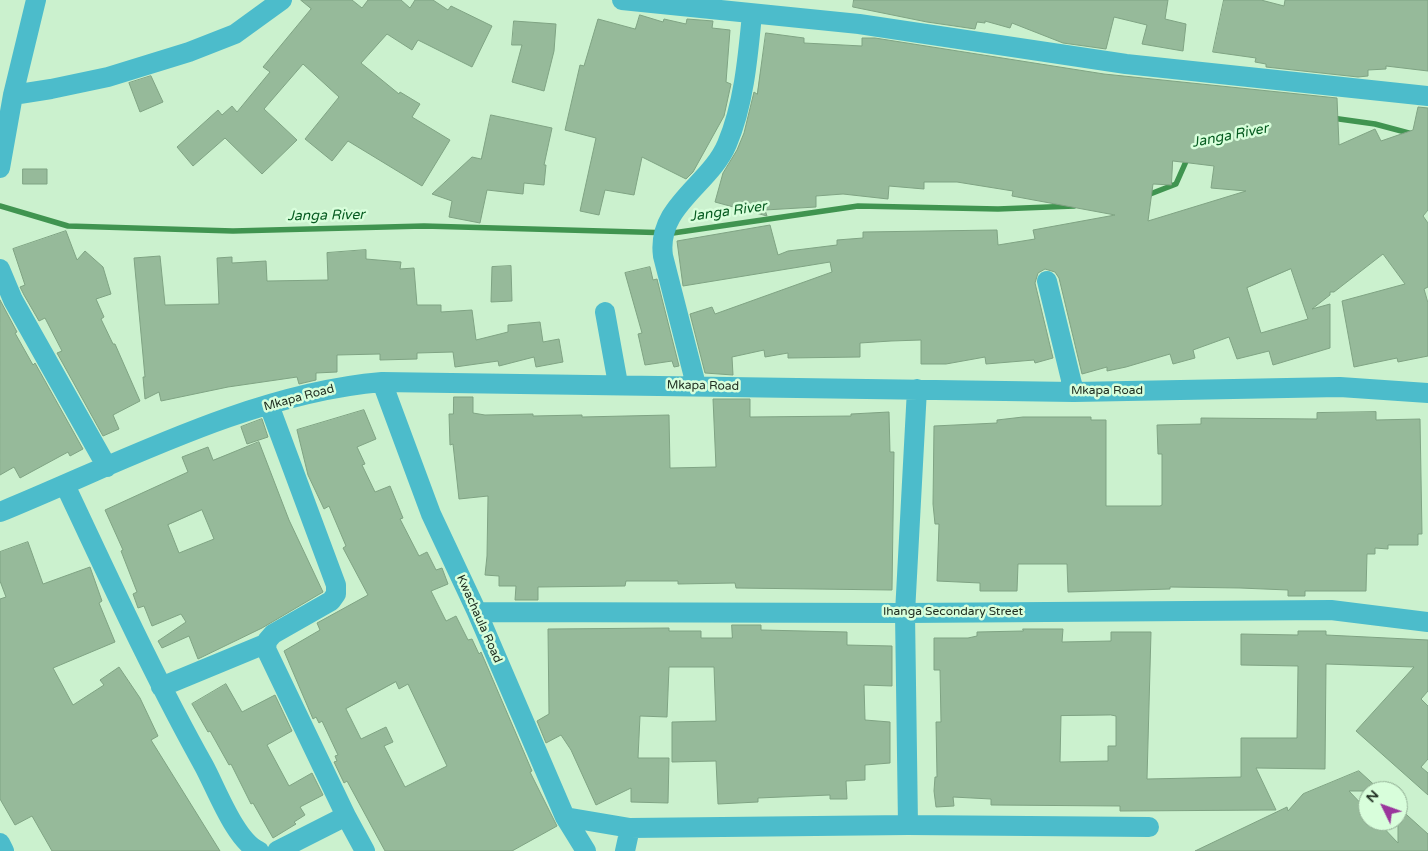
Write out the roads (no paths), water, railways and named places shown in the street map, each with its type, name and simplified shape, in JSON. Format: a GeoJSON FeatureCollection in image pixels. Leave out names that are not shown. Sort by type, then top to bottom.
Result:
{"type":"FeatureCollection","features":[{"type":"Feature","properties":{"kind":"street"},"geometry":{"type":"LineString","coordinates":[[0,168],[5,117],[14,95],[36,0]]}},
{"type":"Feature","properties":{"kind":"street"},"geometry":{"type":"LineString","coordinates":[[14,95],[51,90],[108,77],[188,52],[235,34],[282,0]]}},
{"type":"Feature","properties":{"kind":"street"},"geometry":{"type":"LineString","coordinates":[[622,0],[867,25],[1126,64],[1428,96]]}},
{"type":"Feature","properties":{"kind":"street"},"geometry":{"type":"LineString","coordinates":[[696,386],[663,256],[665,230],[726,147],[733,130],[742,91],[752,14]]}},
{"type":"Feature","properties":{"kind":"street"},"geometry":{"type":"LineString","coordinates":[[0,269],[13,300],[107,467]]}},
{"type":"Feature","properties":{"kind":"street"},"geometry":{"type":"LineString","coordinates":[[1047,281],[1074,392]]}},
{"type":"Feature","properties":{"kind":"street"},"geometry":{"type":"LineString","coordinates":[[605,312],[618,384]]}},
{"type":"Feature","properties":{"kind":"street","name":"Mkapa Road"},"geometry":{"type":"LineString","coordinates":[[0,512],[179,436],[269,405],[327,389],[382,382],[1074,392],[1340,387],[1428,393]]}},
{"type":"Feature","properties":{"kind":"street","name":"Kwachaula Road"},"geometry":{"type":"LineString","coordinates":[[382,382],[431,514],[476,612],[565,817],[586,851]]}},
{"type":"Feature","properties":{"kind":"street"},"geometry":{"type":"LineString","coordinates":[[908,825],[904,613],[917,389]]}},
{"type":"Feature","properties":{"kind":"street"},"geometry":{"type":"LineString","coordinates":[[161,687],[265,644],[272,634],[331,601],[336,594],[336,585],[269,405]]}},
{"type":"Feature","properties":{"kind":"street"},"geometry":{"type":"LineString","coordinates":[[65,486],[161,687],[233,822],[246,841],[259,851]]}},
{"type":"Feature","properties":{"kind":"street","name":"Ihanga Secondary Street"},"geometry":{"type":"LineString","coordinates":[[476,612],[904,613],[1331,610],[1428,622]]}},
{"type":"Feature","properties":{"kind":"street"},"geometry":{"type":"LineString","coordinates":[[265,644],[346,816],[365,851]]}},
{"type":"Feature","properties":{"kind":"street"},"geometry":{"type":"LineString","coordinates":[[277,851],[346,816]]}},
{"type":"Feature","properties":{"kind":"street"},"geometry":{"type":"LineString","coordinates":[[565,817],[630,828],[908,825],[1149,827]]}},
{"type":"Feature","properties":{"kind":"street"},"geometry":{"type":"LineString","coordinates":[[625,851],[630,828]]}},
{"type":"Feature","properties":{"kind":"street"},"geometry":{"type":"LineString","coordinates":[[0,843],[4,851]]}},
{"type":"Feature","properties":{"kind":"waterway","name":"Janga River"},"geometry":{"type":"LineString","coordinates":[[1332,118],[1375,124],[1428,138]]}},
{"type":"Feature","properties":{"kind":"waterway","name":"Janga River"},"geometry":{"type":"LineString","coordinates":[[1145,196],[1176,184],[1188,157]]}},
{"type":"Feature","properties":{"kind":"waterway","name":"Janga River"},"geometry":{"type":"LineString","coordinates":[[0,206],[68,226],[233,231],[424,226],[673,233],[858,206],[998,209],[1074,206]]}}]}
